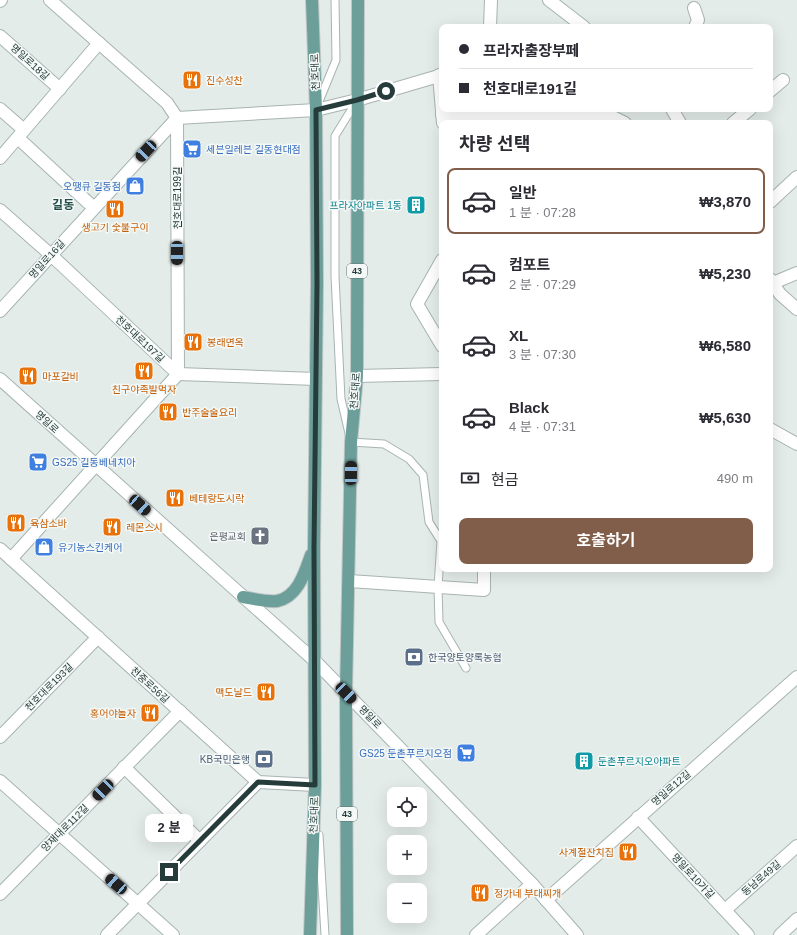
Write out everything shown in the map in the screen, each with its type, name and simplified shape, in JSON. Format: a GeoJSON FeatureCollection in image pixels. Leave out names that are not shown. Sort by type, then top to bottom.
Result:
{"type":"FeatureCollection","features":[{"type":"Feature","properties":{"kind":"main road","name":"천호대로"},"geometry":{"type":"LineString","coordinates":[[310,935],[315,785],[314,549],[317,284],[316,110],[312,0]]}},
{"type":"Feature","properties":{"kind":"main road","name":"천호대로"},"geometry":{"type":"LineString","coordinates":[[347,935],[346,693],[351,442],[357,376],[358,0]]}},
{"type":"Feature","properties":{"kind":"main road"},"geometry":{"type":"LineString","coordinates":[[243,597],[278,601],[294,591],[302,581],[314,549]]}},
{"type":"Feature","properties":{"kind":"street"},"geometry":{"type":"LineString","coordinates":[[50,0],[166,103],[177,118],[316,110],[357,100],[439,76]]}},
{"type":"Feature","properties":{"kind":"street"},"geometry":{"type":"LineString","coordinates":[[490,24],[491,0]]}},
{"type":"Feature","properties":{"kind":"street"},"geometry":{"type":"LineString","coordinates":[[549,0],[580,24]]}},
{"type":"Feature","properties":{"kind":"street"},"geometry":{"type":"LineString","coordinates":[[694,8],[698,20],[696,24]]}},
{"type":"Feature","properties":{"kind":"street","name":"명일로18길"},"geometry":{"type":"LineString","coordinates":[[0,36],[60,89]]}},
{"type":"Feature","properties":{"kind":"street"},"geometry":{"type":"LineString","coordinates":[[0,158],[99,43]]}},
{"type":"Feature","properties":{"kind":"street"},"geometry":{"type":"LineString","coordinates":[[773,88],[783,80]]}},
{"type":"Feature","properties":{"kind":"street"},"geometry":{"type":"LineString","coordinates":[[0,109],[21,134],[94,208]]}},
{"type":"Feature","properties":{"kind":"street"},"geometry":{"type":"LineString","coordinates":[[737,120],[747,112]]}},
{"type":"Feature","properties":{"kind":"street"},"geometry":{"type":"LineString","coordinates":[[442,118],[609,115],[619,120]]}},
{"type":"Feature","properties":{"kind":"street","name":"명일로16길"},"geometry":{"type":"LineString","coordinates":[[0,311],[177,118]]}},
{"type":"Feature","properties":{"kind":"street","name":"천호대로199길"},"geometry":{"type":"LineString","coordinates":[[177,118],[178,374]]}},
{"type":"Feature","properties":{"kind":"street"},"geometry":{"type":"LineString","coordinates":[[773,199],[797,176]]}},
{"type":"Feature","properties":{"kind":"street","name":"천호대로197길"},"geometry":{"type":"LineString","coordinates":[[0,210],[51,255],[178,374]]}},
{"type":"Feature","properties":{"kind":"street"},"geometry":{"type":"LineString","coordinates":[[439,265],[417,304],[439,341]]}},
{"type":"Feature","properties":{"kind":"street"},"geometry":{"type":"LineString","coordinates":[[773,280],[797,273]]}},
{"type":"Feature","properties":{"kind":"street"},"geometry":{"type":"LineString","coordinates":[[773,284],[780,294],[797,309]]}},
{"type":"Feature","properties":{"kind":"street"},"geometry":{"type":"LineString","coordinates":[[11,559],[95,464],[178,374],[316,379]]}},
{"type":"Feature","properties":{"kind":"street"},"geometry":{"type":"LineString","coordinates":[[357,376],[439,374]]}},
{"type":"Feature","properties":{"kind":"street","name":"명일로"},"geometry":{"type":"LineString","coordinates":[[0,379],[314,660],[532,884],[578,935]]}},
{"type":"Feature","properties":{"kind":"street"},"geometry":{"type":"LineString","coordinates":[[773,431],[797,444]]}},
{"type":"Feature","properties":{"kind":"street","name":"천중로56길"},"geometry":{"type":"LineString","coordinates":[[0,549],[258,782]]}},
{"type":"Feature","properties":{"kind":"street"},"geometry":{"type":"LineString","coordinates":[[349,581],[484,590],[484,572]]}},
{"type":"Feature","properties":{"kind":"street","name":"천호대로193길"},"geometry":{"type":"LineString","coordinates":[[0,736],[98,637]]}},
{"type":"Feature","properties":{"kind":"street","name":"명일로12길"},"geometry":{"type":"LineString","coordinates":[[546,900],[797,677]]}},
{"type":"Feature","properties":{"kind":"street","name":"양재대로112길"},"geometry":{"type":"LineString","coordinates":[[0,894],[180,711]]}},
{"type":"Feature","properties":{"kind":"street"},"geometry":{"type":"LineString","coordinates":[[124,767],[200,841]]}},
{"type":"Feature","properties":{"kind":"street"},"geometry":{"type":"LineString","coordinates":[[0,781],[173,935]]}},
{"type":"Feature","properties":{"kind":"street"},"geometry":{"type":"LineString","coordinates":[[108,935],[258,782],[315,785]]}},
{"type":"Feature","properties":{"kind":"street","name":"명일로10가길"},"geometry":{"type":"LineString","coordinates":[[638,817],[748,935]]}},
{"type":"Feature","properties":{"kind":"street","name":"동남로49길"},"geometry":{"type":"LineString","coordinates":[[725,910],[797,846]]}},
{"type":"Feature","properties":{"kind":"street"},"geometry":{"type":"LineString","coordinates":[[476,935],[532,884]]}},
{"type":"Feature","properties":{"kind":"street"},"geometry":{"type":"LineString","coordinates":[[780,935],[797,920]]}},
{"type":"Feature","properties":{"kind":"lane"},"geometry":{"type":"LineString","coordinates":[[316,110],[336,60],[335,0]]}},
{"type":"Feature","properties":{"kind":"lane"},"geometry":{"type":"LineString","coordinates":[[357,100],[335,136],[335,276],[341,399],[351,442],[384,444],[409,459],[422,475],[429,522],[439,538]]}},
{"type":"Feature","properties":{"kind":"lane"},"geometry":{"type":"LineString","coordinates":[[439,572],[439,622],[466,668]]}},
{"type":"Feature","properties":{"kind":"lane"},"geometry":{"type":"LineString","coordinates":[[315,785],[325,935]]}},
{"type":"Feature","properties":{"kind":"place","name":"진수성찬"},"geometry":{"type":"Point","coordinates":[192,80]}},
{"type":"Feature","properties":{"kind":"place","name":"세븐일레븐 길동현대점"},"geometry":{"type":"Point","coordinates":[192,149]}},
{"type":"Feature","properties":{"kind":"place","name":"오땡큐 길동점"},"geometry":{"type":"Point","coordinates":[135,186]}},
{"type":"Feature","properties":{"kind":"place","name":"프라자아파트 1동"},"geometry":{"type":"Point","coordinates":[416,205]}},
{"type":"Feature","properties":{"kind":"place","name":"생고기 숯불구이"},"geometry":{"type":"Point","coordinates":[115,209]}},
{"type":"Feature","properties":{"kind":"place","name":"봉래면옥"},"geometry":{"type":"Point","coordinates":[193,342]}},
{"type":"Feature","properties":{"kind":"place","name":"친구야족발먹자"},"geometry":{"type":"Point","coordinates":[144,371]}},
{"type":"Feature","properties":{"kind":"place","name":"마포갈비"},"geometry":{"type":"Point","coordinates":[28,376]}},
{"type":"Feature","properties":{"kind":"place","name":"반주술술요리"},"geometry":{"type":"Point","coordinates":[168,412]}},
{"type":"Feature","properties":{"kind":"place","name":"GS25 길동베네치아"},"geometry":{"type":"Point","coordinates":[38,462]}},
{"type":"Feature","properties":{"kind":"place","name":"베테랑도시락"},"geometry":{"type":"Point","coordinates":[175,498]}},
{"type":"Feature","properties":{"kind":"place","name":"육삼소바"},"geometry":{"type":"Point","coordinates":[16,523]}},
{"type":"Feature","properties":{"kind":"place","name":"레몬스시"},"geometry":{"type":"Point","coordinates":[112,527]}},
{"type":"Feature","properties":{"kind":"place","name":"은평교회"},"geometry":{"type":"Point","coordinates":[260,536]}},
{"type":"Feature","properties":{"kind":"place","name":"유기농스킨케어"},"geometry":{"type":"Point","coordinates":[44,547]}},
{"type":"Feature","properties":{"kind":"place","name":"한국양토양록농협"},"geometry":{"type":"Point","coordinates":[414,657]}},
{"type":"Feature","properties":{"kind":"place","name":"맥도날드"},"geometry":{"type":"Point","coordinates":[266,692]}},
{"type":"Feature","properties":{"kind":"place","name":"홍어야놀자"},"geometry":{"type":"Point","coordinates":[150,713]}},
{"type":"Feature","properties":{"kind":"place","name":"GS25 둔촌푸르지오점"},"geometry":{"type":"Point","coordinates":[466,753]}},
{"type":"Feature","properties":{"kind":"place","name":"KB국민은행"},"geometry":{"type":"Point","coordinates":[264,759]}},
{"type":"Feature","properties":{"kind":"place","name":"둔촌푸르지오아파트"},"geometry":{"type":"Point","coordinates":[584,761]}},
{"type":"Feature","properties":{"kind":"place","name":"사계절잔치집"},"geometry":{"type":"Point","coordinates":[628,852]}},
{"type":"Feature","properties":{"kind":"place","name":"정가네 부대찌개"},"geometry":{"type":"Point","coordinates":[480,893]}},
{"type":"Feature","properties":{"kind":"district","name":"길동"},"geometry":{"type":"Point","coordinates":[63,205]}},
{"type":"Feature","properties":{"kind":"route"},"geometry":{"type":"LineString","coordinates":[[169,872],[258,782],[315,785],[314,549],[317,284],[316,110],[386,91]]}}]}
